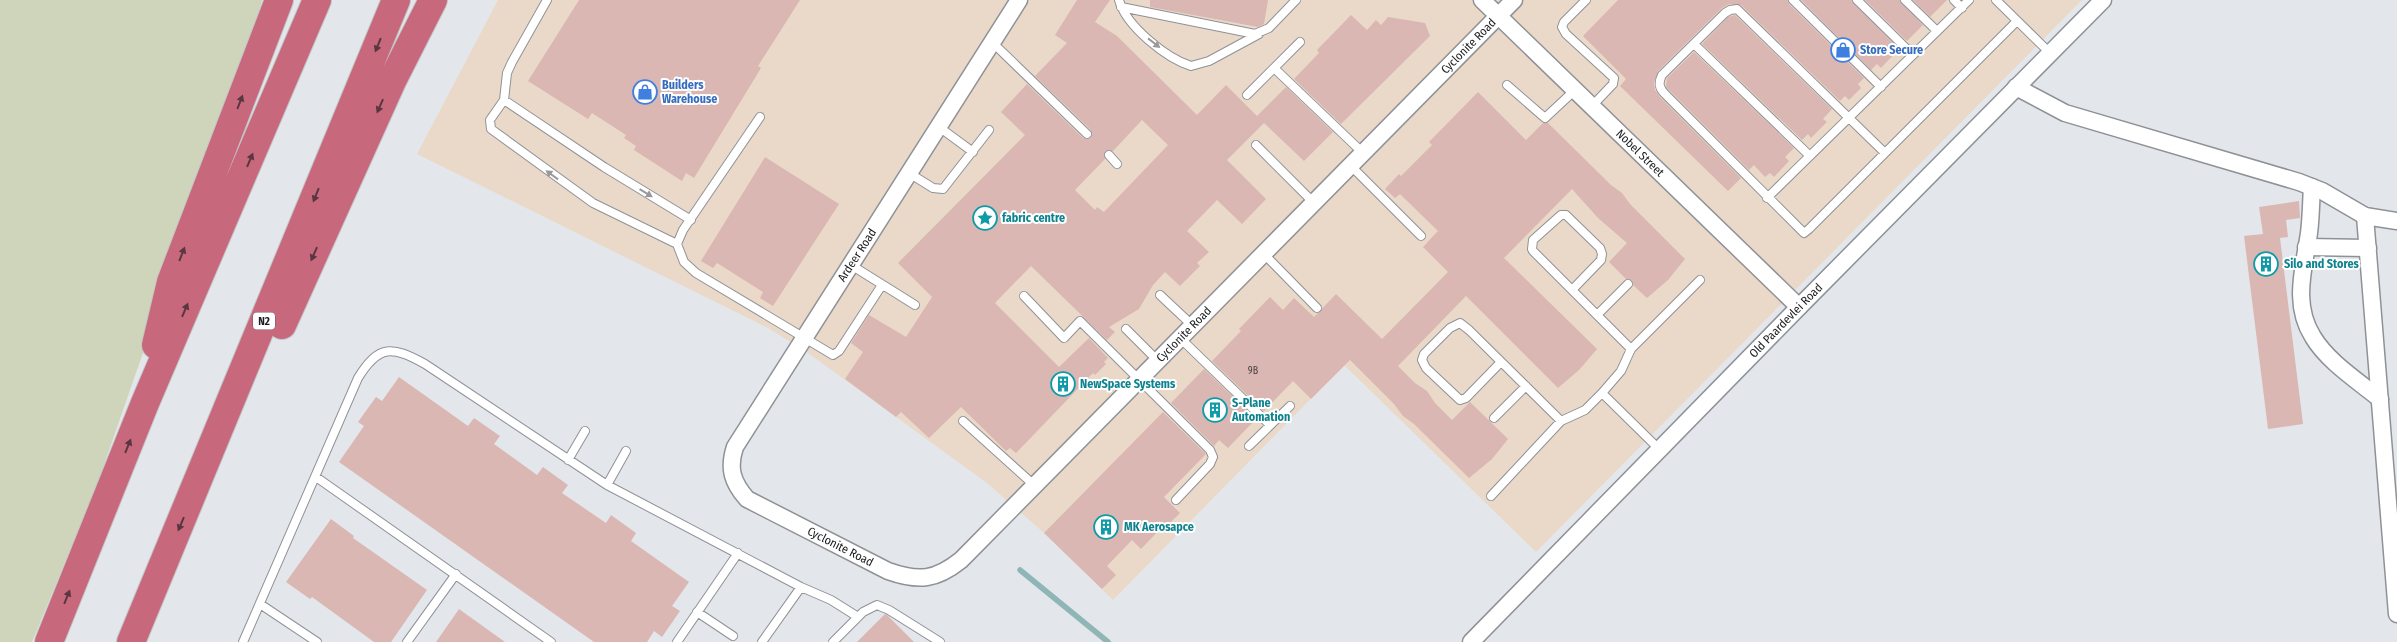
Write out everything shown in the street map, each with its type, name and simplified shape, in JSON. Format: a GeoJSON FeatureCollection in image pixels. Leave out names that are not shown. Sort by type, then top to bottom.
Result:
{"type":"FeatureCollection","features":[{"type":"Feature","properties":{"kind":"highway"},"geometry":{"type":"LineString","coordinates":[[145,403],[154,350],[171,282],[279,0]]}},
{"type":"Feature","properties":{"kind":"highway"},"geometry":{"type":"LineString","coordinates":[[49,642],[145,403],[317,0]]}},
{"type":"Feature","properties":{"kind":"highway","name":"N2"},"geometry":{"type":"LineString","coordinates":[[131,642],[396,0]]}},
{"type":"Feature","properties":{"kind":"highway"},"geometry":{"type":"LineString","coordinates":[[196,487],[240,424],[260,374],[388,90],[434,0]]}},
{"type":"Feature","properties":{"kind":"street","name":"Ardeer Road"},"geometry":{"type":"LineString","coordinates":[[762,508],[747,499],[737,488],[732,473],[731,460],[735,446],[1018,0]]}},
{"type":"Feature","properties":{"kind":"street","name":"Nobel Street"},"geometry":{"type":"LineString","coordinates":[[1482,0],[1799,307]]}},
{"type":"Feature","properties":{"kind":"street","name":"Cyclonite Road"},"geometry":{"type":"LineString","coordinates":[[762,508],[888,571],[907,578],[926,578],[946,572],[961,560],[1514,0]]}},
{"type":"Feature","properties":{"kind":"street","name":"Old Paardevlei Road"},"geometry":{"type":"LineString","coordinates":[[1471,642],[2103,0]]}},
{"type":"Feature","properties":{"kind":"street"},"geometry":{"type":"LineString","coordinates":[[2016,87],[2038,100],[2072,115],[2312,187],[2366,216],[2397,221]]}},
{"type":"Feature","properties":{"kind":"street"},"geometry":{"type":"LineString","coordinates":[[2312,187],[2301,284],[2304,314],[2308,327],[2322,349],[2380,399]]}},
{"type":"Feature","properties":{"kind":"street"},"geometry":{"type":"LineString","coordinates":[[2366,216],[2397,614]]}},
{"type":"Feature","properties":{"kind":"street"},"geometry":{"type":"LineString","coordinates":[[2306,247],[2368,248]]}},
{"type":"Feature","properties":{"kind":"lane"},"geometry":{"type":"LineString","coordinates":[[547,0],[512,62],[506,78],[504,100],[490,120],[489,124],[494,132],[593,203],[677,244],[684,262],[696,273],[830,354],[837,354],[882,285]]}},
{"type":"Feature","properties":{"kind":"lane"},"geometry":{"type":"LineString","coordinates":[[1120,4],[1127,17],[1149,39],[1172,57],[1191,66],[1209,61],[1269,28],[1296,0]]}},
{"type":"Feature","properties":{"kind":"lane"},"geometry":{"type":"LineString","coordinates":[[1586,0],[1564,22],[1562,27],[1566,34],[1614,78],[1613,84],[1592,106]]}},
{"type":"Feature","properties":{"kind":"lane"},"geometry":{"type":"LineString","coordinates":[[1793,0],[1881,87]]}},
{"type":"Feature","properties":{"kind":"lane"},"geometry":{"type":"LineString","coordinates":[[1857,0],[1913,55]]}},
{"type":"Feature","properties":{"kind":"lane"},"geometry":{"type":"LineString","coordinates":[[1906,0],[1937,31]]}},
{"type":"Feature","properties":{"kind":"lane"},"geometry":{"type":"LineString","coordinates":[[1954,0],[1962,8]]}},
{"type":"Feature","properties":{"kind":"lane"},"geometry":{"type":"LineString","coordinates":[[1767,198],[1969,0]]}},
{"type":"Feature","properties":{"kind":"lane"},"geometry":{"type":"LineString","coordinates":[[1996,0],[2050,54]]}},
{"type":"Feature","properties":{"kind":"lane"},"geometry":{"type":"LineString","coordinates":[[1120,4],[1259,34]]}},
{"type":"Feature","properties":{"kind":"lane"},"geometry":{"type":"LineString","coordinates":[[1885,154],[1737,10],[1730,10],[1725,13],[1662,75],[1660,81],[1662,90],[1800,232],[1806,232],[1885,154],[2017,21]]}},
{"type":"Feature","properties":{"kind":"lane"},"geometry":{"type":"LineString","coordinates":[[992,42],[1087,134]]}},
{"type":"Feature","properties":{"kind":"lane"},"geometry":{"type":"LineString","coordinates":[[1247,95],[1300,42]]}},
{"type":"Feature","properties":{"kind":"lane"},"geometry":{"type":"LineString","coordinates":[[1694,44],[1810,156]]}},
{"type":"Feature","properties":{"kind":"lane"},"geometry":{"type":"LineString","coordinates":[[1274,68],[1364,153]]}},
{"type":"Feature","properties":{"kind":"lane"},"geometry":{"type":"LineString","coordinates":[[1507,85],[1545,118],[1575,90]]}},
{"type":"Feature","properties":{"kind":"lane"},"geometry":{"type":"LineString","coordinates":[[504,100],[604,167],[690,220]]}},
{"type":"Feature","properties":{"kind":"lane"},"geometry":{"type":"LineString","coordinates":[[677,244],[690,220],[760,117]]}},
{"type":"Feature","properties":{"kind":"lane"},"geometry":{"type":"LineString","coordinates":[[939,127],[973,152]]}},
{"type":"Feature","properties":{"kind":"lane"},"geometry":{"type":"LineString","coordinates":[[909,173],[941,190],[947,186],[989,130]]}},
{"type":"Feature","properties":{"kind":"lane"},"geometry":{"type":"LineString","coordinates":[[1256,145],[1314,203]]}},
{"type":"Feature","properties":{"kind":"lane"},"geometry":{"type":"LineString","coordinates":[[1109,155],[1117,164]]}},
{"type":"Feature","properties":{"kind":"lane"},"geometry":{"type":"LineString","coordinates":[[1351,166],[1421,236]]}},
{"type":"Feature","properties":{"kind":"lane"},"geometry":{"type":"LineString","coordinates":[[1572,290],[1601,260],[1602,254],[1600,248],[1566,215],[1561,215],[1534,240],[1531,246],[1533,251],[1572,290],[1597,315],[1631,349]]}},
{"type":"Feature","properties":{"kind":"lane"},"geometry":{"type":"LineString","coordinates":[[1264,254],[1317,308]]}},
{"type":"Feature","properties":{"kind":"lane"},"geometry":{"type":"LineString","coordinates":[[851,265],[915,305]]}},
{"type":"Feature","properties":{"kind":"lane"},"geometry":{"type":"LineString","coordinates":[[1491,496],[1561,421],[1585,410],[1602,393],[1621,371],[1631,349],[1700,280]]}},
{"type":"Feature","properties":{"kind":"lane"},"geometry":{"type":"LineString","coordinates":[[1597,315],[1628,284]]}},
{"type":"Feature","properties":{"kind":"lane"},"geometry":{"type":"LineString","coordinates":[[1160,295],[1193,326]]}},
{"type":"Feature","properties":{"kind":"lane"},"geometry":{"type":"LineString","coordinates":[[1024,296],[1064,338],[1080,321],[1212,453],[1213,460],[1210,464],[1176,500]]}},
{"type":"Feature","properties":{"kind":"lane"},"geometry":{"type":"LineString","coordinates":[[1501,362],[1466,398],[1460,400],[1426,368],[1422,360],[1424,354],[1450,328],[1460,323],[1501,362],[1526,386],[1561,421]]}},
{"type":"Feature","properties":{"kind":"lane"},"geometry":{"type":"LineString","coordinates":[[1126,329],[1158,361]]}},
{"type":"Feature","properties":{"kind":"lane"},"geometry":{"type":"LineString","coordinates":[[1180,338],[1270,425]]}},
{"type":"Feature","properties":{"kind":"lane"},"geometry":{"type":"LineString","coordinates":[[243,642],[358,378],[368,362],[376,354],[385,351],[396,351],[410,355],[607,485],[801,587],[831,600],[858,617]]}},
{"type":"Feature","properties":{"kind":"lane"},"geometry":{"type":"LineString","coordinates":[[1494,418],[1526,386]]}},
{"type":"Feature","properties":{"kind":"lane"},"geometry":{"type":"LineString","coordinates":[[1602,393],[1660,450]]}},
{"type":"Feature","properties":{"kind":"lane"},"geometry":{"type":"LineString","coordinates":[[1249,446],[1290,406]]}},
{"type":"Feature","properties":{"kind":"lane"},"geometry":{"type":"LineString","coordinates":[[963,421],[1034,486]]}},
{"type":"Feature","properties":{"kind":"lane"},"geometry":{"type":"LineString","coordinates":[[568,460],[585,430]]}},
{"type":"Feature","properties":{"kind":"lane"},"geometry":{"type":"LineString","coordinates":[[607,485],[626,451]]}},
{"type":"Feature","properties":{"kind":"lane"},"geometry":{"type":"LineString","coordinates":[[316,477],[550,642]]}},
{"type":"Feature","properties":{"kind":"lane"},"geometry":{"type":"LineString","coordinates":[[677,642],[738,553]]}},
{"type":"Feature","properties":{"kind":"lane"},"geometry":{"type":"LineString","coordinates":[[407,642],[456,574]]}},
{"type":"Feature","properties":{"kind":"lane"},"geometry":{"type":"LineString","coordinates":[[762,642],[801,587]]}},
{"type":"Feature","properties":{"kind":"lane"},"geometry":{"type":"LineString","coordinates":[[260,604],[317,642]]}},
{"type":"Feature","properties":{"kind":"lane"},"geometry":{"type":"LineString","coordinates":[[833,642],[858,617],[877,605],[883,606],[940,642]]}},
{"type":"Feature","properties":{"kind":"lane"},"geometry":{"type":"LineString","coordinates":[[697,612],[733,636]]}},
{"type":"Feature","properties":{"kind":"shaded area"},"geometry":{"type":"Polygon","coordinates":[[[498,0],[2082,0],[1536,552],[1344,365],[1113,600],[1044,533],[987,483],[808,353],[768,328],[417,154],[498,0]]]}},
{"type":"Feature","properties":{"kind":"green space"},"geometry":{"type":"Polygon","coordinates":[[[0,0],[262,0],[246,57],[98,482],[32,642],[0,642],[0,0]]]}},
{"type":"Feature","properties":{"kind":"building","name":"Builders Warehouse"},"geometry":{"type":"Polygon","coordinates":[[[579,0],[800,0],[758,66],[761,68],[694,178],[686,173],[682,181],[634,150],[636,146],[624,138],[626,135],[592,113],[588,119],[528,81],[579,0]]]}},
{"type":"Feature","properties":{"kind":"building"},"geometry":{"type":"Polygon","coordinates":[[[1077,0],[1110,0],[1095,22],[1117,36],[1197,115],[1226,85],[1257,116],[1286,87],[1333,132],[1304,161],[1264,123],[1227,160],[1266,199],[1242,224],[1217,200],[1187,231],[1209,252],[1197,263],[1200,266],[1180,286],[1165,272],[1153,285],[1139,309],[1109,327],[1115,332],[1107,340],[1031,266],[995,303],[1059,367],[1089,338],[1108,358],[1104,362],[1106,364],[1095,375],[1093,373],[1016,453],[1010,448],[1006,451],[961,407],[929,438],[901,412],[896,417],[845,379],[863,352],[851,343],[869,315],[906,337],[932,297],[898,263],[1025,135],[1001,112],[1027,84],[1083,138],[1091,138],[1091,130],[1035,76],[1067,43],[1055,35],[1077,0]],[[1142,120],[1113,151],[1105,151],[1105,159],[1075,190],[1095,210],[1097,207],[1104,212],[1168,145],[1142,120]]]}},
{"type":"Feature","properties":{"kind":"building"},"geometry":{"type":"Polygon","coordinates":[[[1150,0],[1268,0],[1264,24],[1258,27],[1150,7],[1150,0]]]}},
{"type":"Feature","properties":{"kind":"building"},"geometry":{"type":"Polygon","coordinates":[[[1618,0],[1788,0],[1789,4],[1864,78],[1858,84],[1861,88],[1849,100],[1845,96],[1840,101],[1741,5],[1729,4],[1722,8],[1658,71],[1654,83],[1655,90],[1661,98],[1741,178],[1728,191],[1620,86],[1626,79],[1583,36],[1618,0]]]}},
{"type":"Feature","properties":{"kind":"building"},"geometry":{"type":"Polygon","coordinates":[[[1801,0],[1852,0],[1899,49],[1881,68],[1877,64],[1871,70],[1801,0]]]}},
{"type":"Feature","properties":{"kind":"building"},"geometry":{"type":"Polygon","coordinates":[[[1865,0],[1900,0],[1923,25],[1907,41],[1865,0]]]}},
{"type":"Feature","properties":{"kind":"building"},"geometry":{"type":"Polygon","coordinates":[[[1913,0],[1947,0],[1930,17],[1913,0]]]}},
{"type":"Feature","properties":{"kind":"building"},"geometry":{"type":"Polygon","coordinates":[[[1351,15],[1367,30],[1376,20],[1381,25],[1388,17],[1425,23],[1430,36],[1341,124],[1294,79],[1319,53],[1317,50],[1351,15]]]}},
{"type":"Feature","properties":{"kind":"building"},"geometry":{"type":"Polygon","coordinates":[[[1735,15],[1832,109],[1823,119],[1827,122],[1811,138],[1808,134],[1802,140],[1702,44],[1728,17],[1735,15]]]}},
{"type":"Feature","properties":{"kind":"building"},"geometry":{"type":"Polygon","coordinates":[[[1694,52],[1794,148],[1785,157],[1789,161],[1774,177],[1770,173],[1765,177],[1754,165],[1749,170],[1666,87],[1667,78],[1694,52]]]}},
{"type":"Feature","properties":{"kind":"building"},"geometry":{"type":"Polygon","coordinates":[[[1478,92],[1526,140],[1543,123],[1548,123],[1611,185],[1622,193],[1630,204],[1685,259],[1668,280],[1647,298],[1633,285],[1632,280],[1626,279],[1609,262],[1627,243],[1598,218],[1572,189],[1504,258],[1597,349],[1579,370],[1558,388],[1466,296],[1398,366],[1415,383],[1427,391],[1435,403],[1452,420],[1470,402],[1508,439],[1492,459],[1469,478],[1414,424],[1403,416],[1394,404],[1350,360],[1311,399],[1293,381],[1264,411],[1212,361],[1270,297],[1283,310],[1294,298],[1314,317],[1336,294],[1382,339],[1448,272],[1423,247],[1438,231],[1400,194],[1395,198],[1385,189],[1432,145],[1429,142],[1478,92]]]}},
{"type":"Feature","properties":{"kind":"building"},"geometry":{"type":"Polygon","coordinates":[[[765,157],[839,204],[773,306],[760,298],[763,292],[717,263],[713,268],[701,261],[765,157]]]}},
{"type":"Feature","properties":{"kind":"building"},"geometry":{"type":"Polygon","coordinates":[[[2299,201],[2300,218],[2286,220],[2288,237],[2280,238],[2303,424],[2268,429],[2244,236],[2263,234],[2259,207],[2299,201]]]}},
{"type":"Feature","properties":{"kind":"building","name":"S-Plane Automation"},"geometry":{"type":"Polygon","coordinates":[[[1204,369],[1256,419],[1228,448],[1219,440],[1214,446],[1171,403],[1204,369]]]}},
{"type":"Feature","properties":{"kind":"building"},"geometry":{"type":"Polygon","coordinates":[[[399,377],[468,426],[474,418],[500,436],[494,444],[537,475],[543,467],[568,485],[562,493],[606,523],[611,515],[636,533],[631,541],[689,582],[672,606],[680,611],[662,637],[654,631],[647,642],[594,642],[339,462],[364,426],[358,422],[376,397],[382,401],[399,377]]]}},
{"type":"Feature","properties":{"kind":"building"},"geometry":{"type":"Polygon","coordinates":[[[1163,412],[1206,454],[1164,497],[1180,513],[1169,524],[1167,522],[1141,549],[1132,540],[1107,566],[1116,575],[1102,589],[1044,533],[1163,412]]]}},
{"type":"Feature","properties":{"kind":"building"},"geometry":{"type":"Polygon","coordinates":[[[331,519],[354,536],[353,538],[427,590],[391,642],[374,642],[312,597],[310,599],[286,582],[331,519]]]}},
{"type":"Feature","properties":{"kind":"building"},"geometry":{"type":"Polygon","coordinates":[[[459,609],[505,642],[436,642],[459,609]]]}},
{"type":"Feature","properties":{"kind":"building"},"geometry":{"type":"Polygon","coordinates":[[[885,614],[887,615],[914,642],[857,642],[885,614]]]}},
{"type":"Feature","properties":{"kind":"waterway"},"geometry":{"type":"LineString","coordinates":[[1020,570],[1108,642]]}},
{"type":"Feature","properties":{"kind":"place","name":"Store Secure"},"geometry":{"type":"Point","coordinates":[1843,50]}},
{"type":"Feature","properties":{"kind":"place","name":"Builders Warehouse"},"geometry":{"type":"Point","coordinates":[645,92]}},
{"type":"Feature","properties":{"kind":"place","name":"fabric centre"},"geometry":{"type":"Point","coordinates":[985,218]}},
{"type":"Feature","properties":{"kind":"place","name":"Silo and Stores"},"geometry":{"type":"Point","coordinates":[2266,264]}},
{"type":"Feature","properties":{"kind":"place","name":"NewSpace Systems"},"geometry":{"type":"Point","coordinates":[1063,384]}},
{"type":"Feature","properties":{"kind":"place","name":"S-Plane Automation"},"geometry":{"type":"Point","coordinates":[1215,410]}},
{"type":"Feature","properties":{"kind":"place","name":"MK Aerosapce"},"geometry":{"type":"Point","coordinates":[1106,527]}}]}
